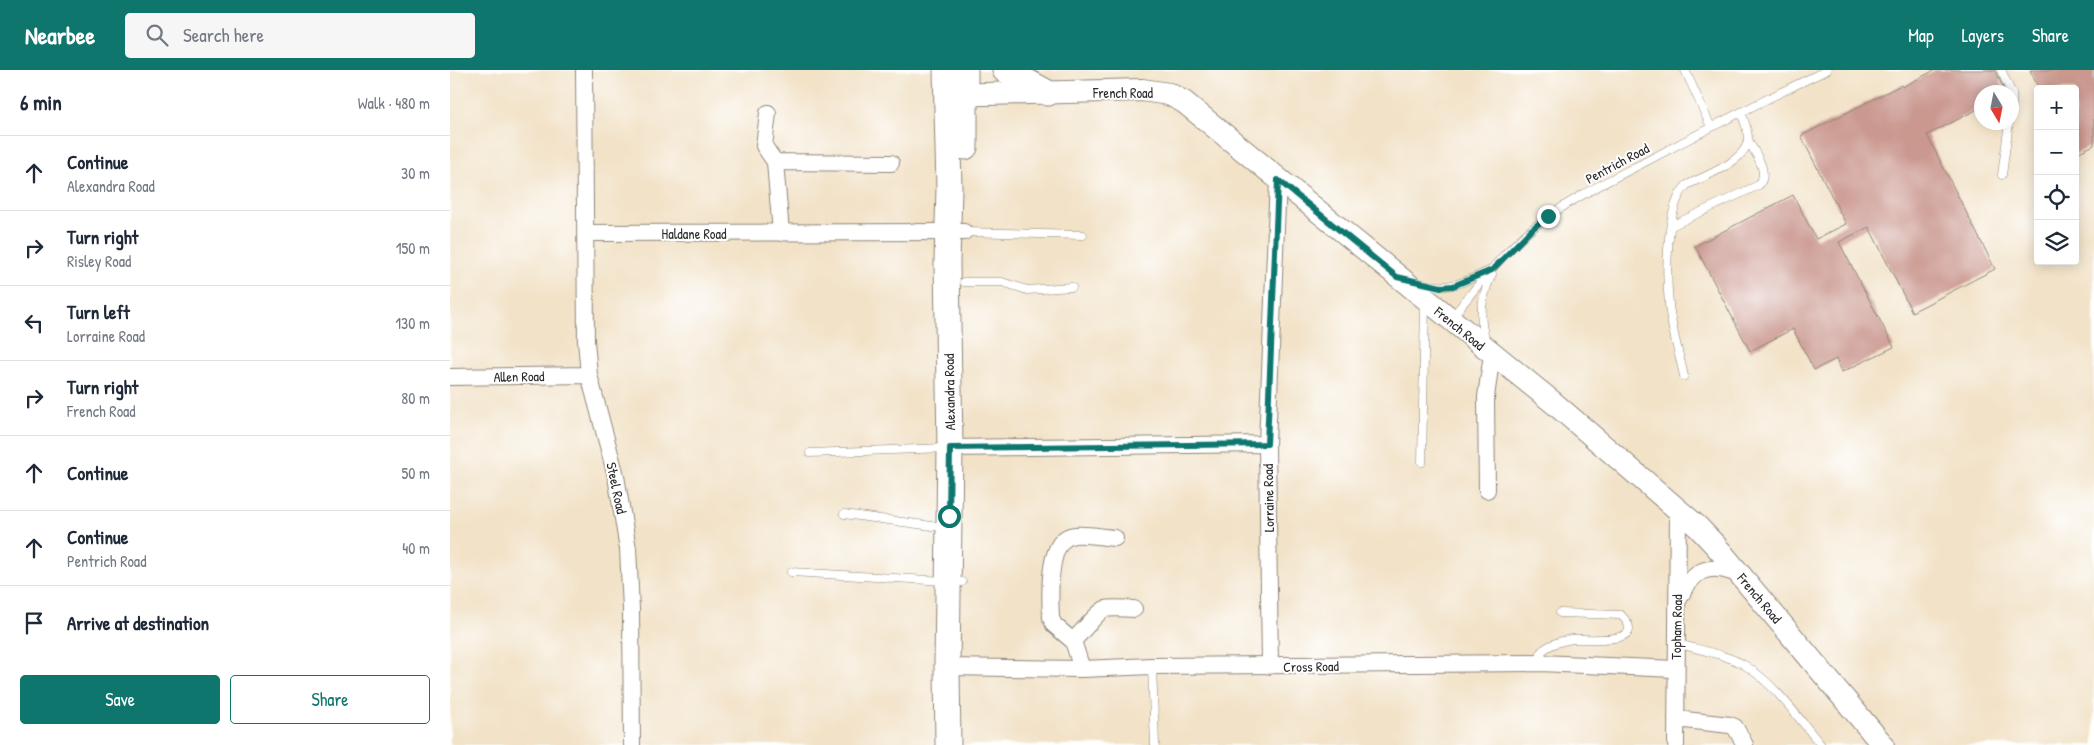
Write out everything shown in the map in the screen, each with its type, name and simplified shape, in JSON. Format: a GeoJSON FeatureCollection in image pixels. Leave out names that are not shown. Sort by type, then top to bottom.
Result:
{"type":"FeatureCollection","features":[{"type":"Feature","properties":{"kind":"main road","name":"Alexandra Road"},"geometry":{"type":"LineString","coordinates":[[946,70],[959,86],[956,232],[964,282],[957,448],[954,667],[948,745]]}},
{"type":"Feature","properties":{"kind":"main road"},"geometry":{"type":"LineString","coordinates":[[1005,70],[1048,94]]}},
{"type":"Feature","properties":{"kind":"main road","name":"Alexandra Road"},"geometry":{"type":"LineString","coordinates":[[955,581],[949,526],[957,448],[947,262],[956,232]]}},
{"type":"Feature","properties":{"kind":"main road","name":"Alexandra Road"},"geometry":{"type":"LineString","coordinates":[[954,667],[962,745]]}},
{"type":"Feature","properties":{"kind":"street"},"geometry":{"type":"LineString","coordinates":[[584,70],[586,233]]}},
{"type":"Feature","properties":{"kind":"street","name":"French Road"},"geometry":{"type":"LineString","coordinates":[[959,86],[1048,94],[1142,90],[1168,94],[1184,102],[1555,404],[1678,509],[1716,546],[1882,745]]}},
{"type":"Feature","properties":{"kind":"street"},"geometry":{"type":"LineString","coordinates":[[768,113],[764,146],[775,162],[781,233]]}},
{"type":"Feature","properties":{"kind":"street"},"geometry":{"type":"LineString","coordinates":[[775,162],[891,163]]}},
{"type":"Feature","properties":{"kind":"street","name":"Lorraine Road"},"geometry":{"type":"LineString","coordinates":[[1270,666],[1267,444],[1278,180]]}},
{"type":"Feature","properties":{"kind":"street","name":"Haldane Road"},"geometry":{"type":"LineString","coordinates":[[586,233],[956,232]]}},
{"type":"Feature","properties":{"kind":"street","name":"Steel Road"},"geometry":{"type":"LineString","coordinates":[[586,233],[586,340],[589,375],[616,476],[627,541],[631,609],[632,745]]}},
{"type":"Feature","properties":{"kind":"street"},"geometry":{"type":"LineString","coordinates":[[1487,490],[1486,397],[1492,354]]}},
{"type":"Feature","properties":{"kind":"street","name":"Allen Road"},"geometry":{"type":"LineString","coordinates":[[450,377],[589,375]]}},
{"type":"Feature","properties":{"kind":"street"},"geometry":{"type":"LineString","coordinates":[[957,448],[1267,444]]}},
{"type":"Feature","properties":{"kind":"street","name":"Topham Road"},"geometry":{"type":"LineString","coordinates":[[1676,745],[1678,509]]}},
{"type":"Feature","properties":{"kind":"street"},"geometry":{"type":"LineString","coordinates":[[1082,668],[1073,641],[1054,625],[1051,618],[1052,563],[1058,545],[1062,540],[1075,535],[1115,538]]}},
{"type":"Feature","properties":{"kind":"street"},"geometry":{"type":"LineString","coordinates":[[1677,603],[1688,583],[1700,572],[1720,568],[1740,575]]}},
{"type":"Feature","properties":{"kind":"street"},"geometry":{"type":"LineString","coordinates":[[1073,641],[1090,625],[1099,612],[1105,609],[1134,609]]}},
{"type":"Feature","properties":{"kind":"street","name":"Cross Road"},"geometry":{"type":"LineString","coordinates":[[954,667],[1082,668],[1540,663],[1676,668]]}},
{"type":"Feature","properties":{"kind":"street"},"geometry":{"type":"LineString","coordinates":[[1676,719],[1730,725],[1735,727],[1746,745]]}},
{"type":"Feature","properties":{"kind":"lane"},"geometry":{"type":"LineString","coordinates":[[1685,70],[1711,127]]}},
{"type":"Feature","properties":{"kind":"lane","name":"Pentrich Road"},"geometry":{"type":"LineString","coordinates":[[1450,319],[1494,267],[1531,230],[1568,203],[1711,127],[1827,70]]}},
{"type":"Feature","properties":{"kind":"lane"},"geometry":{"type":"LineString","coordinates":[[2001,70],[2008,85]]}},
{"type":"Feature","properties":{"kind":"lane"},"geometry":{"type":"LineString","coordinates":[[1684,376],[1669,305],[1668,242],[1676,202],[1687,185],[1734,161],[1743,153],[1748,140],[1748,131],[1741,112]]}},
{"type":"Feature","properties":{"kind":"lane"},"geometry":{"type":"LineString","coordinates":[[2002,175],[2008,130]]}},
{"type":"Feature","properties":{"kind":"lane"},"geometry":{"type":"LineString","coordinates":[[1671,226],[1762,182],[1763,170],[1748,140]]}},
{"type":"Feature","properties":{"kind":"lane"},"geometry":{"type":"LineString","coordinates":[[956,232],[1083,235]]}},
{"type":"Feature","properties":{"kind":"lane"},"geometry":{"type":"LineString","coordinates":[[1397,277],[1429,285],[1453,286],[1494,267]]}},
{"type":"Feature","properties":{"kind":"lane"},"geometry":{"type":"LineString","coordinates":[[1492,354],[1485,336],[1481,309],[1483,296],[1494,267]]}},
{"type":"Feature","properties":{"kind":"lane"},"geometry":{"type":"LineString","coordinates":[[964,282],[1002,282],[1027,290],[1072,286]]}},
{"type":"Feature","properties":{"kind":"lane"},"geometry":{"type":"LineString","coordinates":[[1422,462],[1425,299]]}},
{"type":"Feature","properties":{"kind":"lane"},"geometry":{"type":"LineString","coordinates":[[810,453],[957,448]]}},
{"type":"Feature","properties":{"kind":"lane"},"geometry":{"type":"LineString","coordinates":[[844,514],[932,526],[949,526]]}},
{"type":"Feature","properties":{"kind":"lane"},"geometry":{"type":"LineString","coordinates":[[791,572],[955,581]]}},
{"type":"Feature","properties":{"kind":"lane"},"geometry":{"type":"LineString","coordinates":[[1540,663],[1541,652],[1546,646],[1573,639],[1620,638],[1626,634],[1629,628],[1627,621],[1621,615],[1560,613]]}},
{"type":"Feature","properties":{"kind":"lane"},"geometry":{"type":"LineString","coordinates":[[1676,643],[1733,660],[1746,666],[1773,690],[1822,745]]}},
{"type":"Feature","properties":{"kind":"lane"},"geometry":{"type":"LineString","coordinates":[[1152,666],[1156,745]]}},
{"type":"Feature","properties":{"kind":"building"},"geometry":{"type":"Polygon","coordinates":[[[1935,70],[1995,70],[2002,85],[1974,85],[1974,111],[1927,135],[1995,269],[1912,312],[1869,227],[1839,242],[1894,347],[1842,372],[1836,359],[1814,370],[1793,329],[1750,351],[1695,246],[1793,195],[1816,239],[1846,224],[1801,136],[1901,85],[1902,87],[1935,70]]]}},
{"type":"Feature","properties":{"kind":"building"},"geometry":{"type":"Polygon","coordinates":[[[2030,70],[2094,70],[2094,145],[2079,152],[2079,85],[2037,85],[2030,70]]]}},
{"type":"Feature","properties":{"kind":"route"},"geometry":{"type":"LineString","coordinates":[[949,516],[950,448],[1267,444],[1275,215],[1278,180],[1397,277],[1441,287],[1453,286],[1492,270],[1531,230],[1548,216]]}}]}
